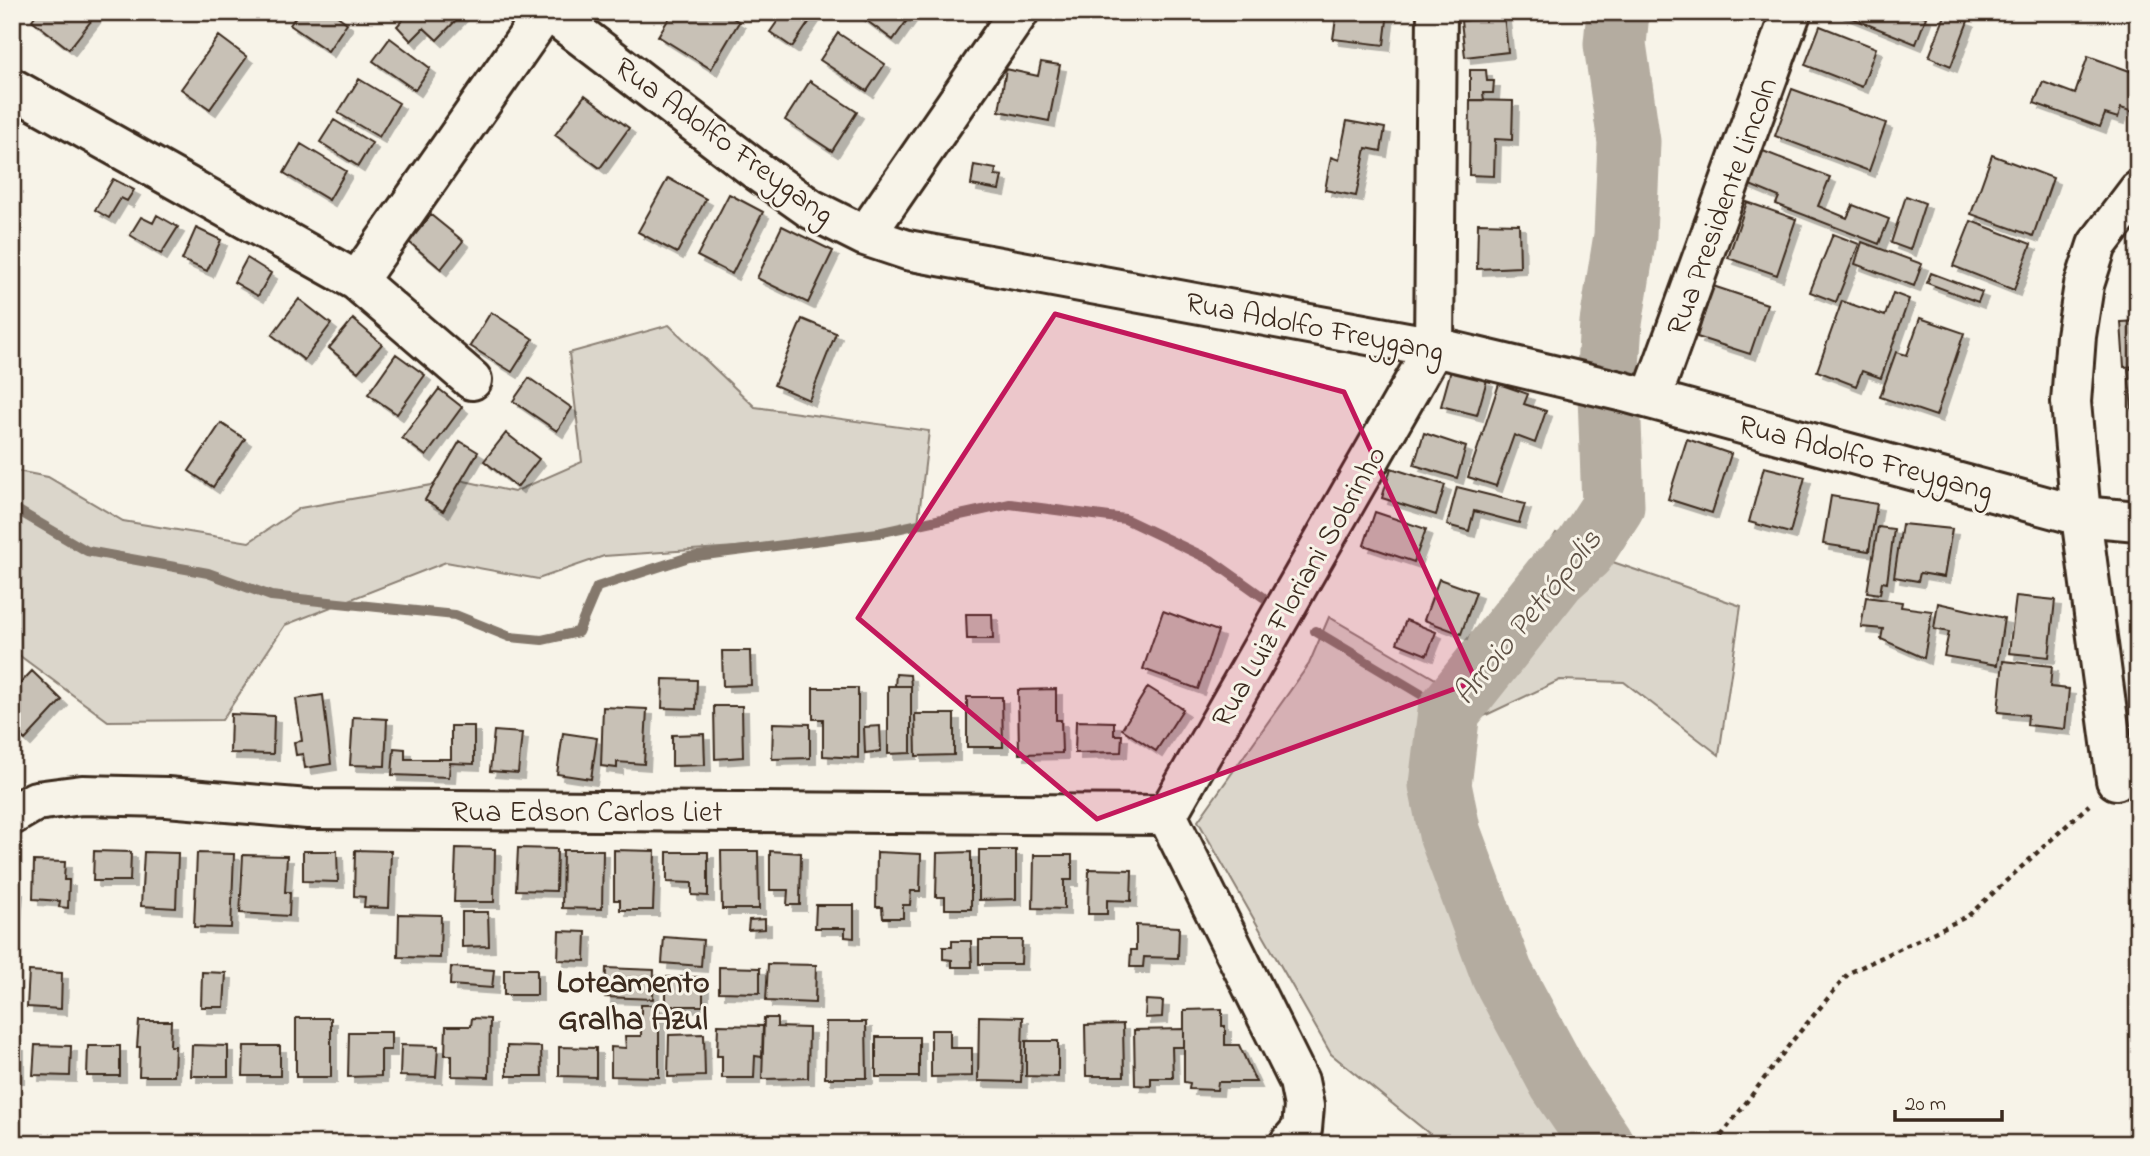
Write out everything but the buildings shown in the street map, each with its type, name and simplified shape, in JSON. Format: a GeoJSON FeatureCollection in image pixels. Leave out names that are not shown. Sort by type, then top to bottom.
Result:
{"type":"FeatureCollection","features":[{"type":"Feature","properties":{"kind":"street"},"geometry":{"type":"LineString","coordinates":[[356,281],[545,12]]}},
{"type":"Feature","properties":{"kind":"street","name":"Rua Adolfo Freygang"},"geometry":{"type":"LineString","coordinates":[[550,12],[811,209],[865,236],[907,250],[1434,347],[1637,395],[2081,516],[2138,521]]}},
{"type":"Feature","properties":{"kind":"street"},"geometry":{"type":"LineString","coordinates":[[865,236],[1019,12]]}},
{"type":"Feature","properties":{"kind":"street","name":"Rua Luiz Floriani Sobrinho"},"geometry":{"type":"LineString","coordinates":[[1167,815],[1434,347],[1437,12]]}},
{"type":"Feature","properties":{"kind":"street","name":"Rua Presidente Lincoln"},"geometry":{"type":"LineString","coordinates":[[1637,395],[1791,13]]}},
{"type":"Feature","properties":{"kind":"street"},"geometry":{"type":"LineString","coordinates":[[12,88],[356,281],[472,380]]}},
{"type":"Feature","properties":{"kind":"street"},"geometry":{"type":"LineString","coordinates":[[2116,780],[2081,516],[2071,402],[2076,336],[2084,285],[2096,245],[2138,191]]}},
{"type":"Feature","properties":{"kind":"street","name":"Rua Edson Carlos Liet"},"geometry":{"type":"LineString","coordinates":[[12,815],[36,801],[82,795],[167,797],[308,809],[1167,815]]}},
{"type":"Feature","properties":{"kind":"street"},"geometry":{"type":"LineString","coordinates":[[1167,815],[1299,1082],[1304,1106],[1295,1137]]}},
{"type":"Feature","properties":{"kind":"path"},"geometry":{"type":"LineString","coordinates":[[1715,1144],[1793,1040],[1849,973],[1968,916],[2116,780]]}},
{"type":"Feature","properties":{"kind":"highlighted area"},"geometry":{"type":"Polygon","coordinates":[[[1055,314],[1344,392],[1476,681],[1097,819],[858,618],[1055,314]]]}},
{"type":"Feature","properties":{"kind":"shaded area"},"geometry":{"type":"Polygon","coordinates":[[[669,325],[755,407],[929,431],[918,523],[869,538],[604,556],[538,579],[446,562],[285,625],[222,720],[108,721],[12,650],[12,470],[48,477],[123,521],[249,542],[300,508],[460,480],[514,492],[582,462],[569,353],[669,325]]]}},
{"type":"Feature","properties":{"kind":"shaded area"},"geometry":{"type":"Polygon","coordinates":[[[1556,533],[1607,560],[1741,606],[1719,755],[1624,682],[1560,680],[1429,742],[1426,803],[1535,1023],[1588,1101],[1591,1144],[1442,1144],[1331,1054],[1198,821],[1309,664],[1329,617],[1451,688],[1486,646],[1556,533]]]}},
{"type":"Feature","properties":{"kind":"waterway","name":"Arroio Petrópolis"},"geometry":{"type":"LineString","coordinates":[[1602,1144],[1560,1082],[1502,974],[1450,834],[1440,785],[1449,711],[1556,576],[1584,551],[1613,506],[1608,367],[1611,323],[1625,236],[1629,142],[1615,44],[1618,12]]}},
{"type":"Feature","properties":{"kind":"waterway"},"geometry":{"type":"LineString","coordinates":[[12,507],[87,551],[208,573],[271,596],[455,615],[510,637],[542,640],[578,632],[597,587],[689,557],[878,533],[1010,504],[1125,519],[1211,560],[1263,597]]}},
{"type":"Feature","properties":{"kind":"waterway"},"geometry":{"type":"LineString","coordinates":[[1315,631],[1449,711]]}},
{"type":"Feature","properties":{"kind":"district","name":"Loteamento Gralha Azul"},"geometry":{"type":"Point","coordinates":[633,1000]}}]}
